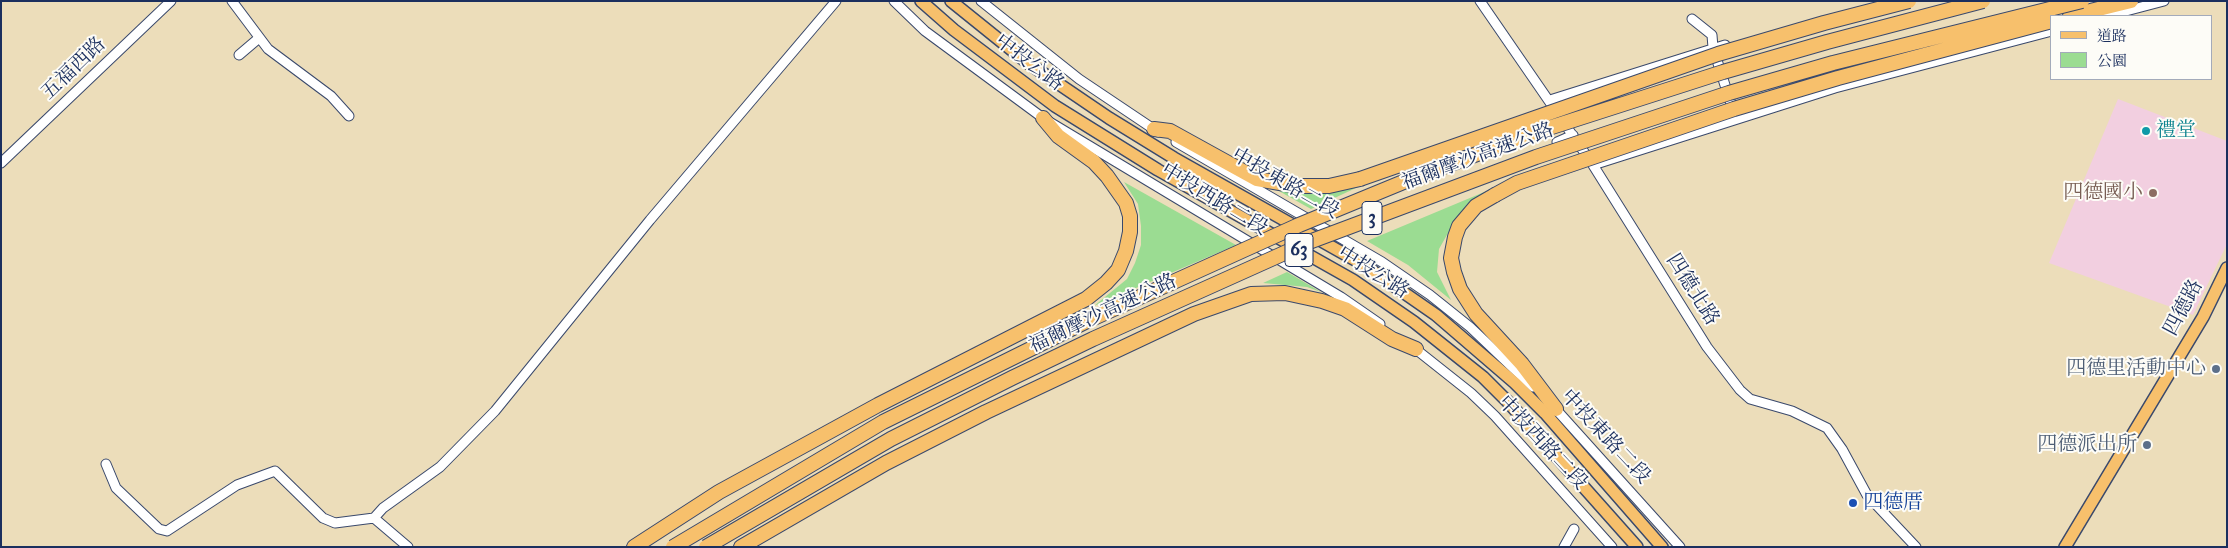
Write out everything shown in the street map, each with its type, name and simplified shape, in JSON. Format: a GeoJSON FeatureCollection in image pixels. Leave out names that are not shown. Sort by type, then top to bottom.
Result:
{"type":"FeatureCollection","features":[{"type":"Feature","properties":{"kind":"highway"},"geometry":{"type":"LineString","coordinates":[[1154,129],[1170,131],[1256,179],[1297,186],[1329,186],[1360,179],[1718,54],[1824,23],[1909,1]]}},
{"type":"Feature","properties":{"kind":"highway","name":"福爾摩沙高速公路"},"geometry":{"type":"LineString","coordinates":[[673,547],[883,422],[1087,321],[1299,224],[1527,135],[1723,72],[1827,42],[1984,1]]}},
{"type":"Feature","properties":{"kind":"highway","name":"福爾摩沙高速公路"},"geometry":{"type":"LineString","coordinates":[[706,547],[891,439],[1094,339],[1309,242],[1536,156],[1729,93],[1852,58],[2082,1]]}},
{"type":"Feature","properties":{"kind":"highway"},"geometry":{"type":"LineString","coordinates":[[2074,15],[2130,1]]}},
{"type":"Feature","properties":{"kind":"highway"},"geometry":{"type":"LineString","coordinates":[[1556,409],[1522,364],[1476,314],[1460,289],[1451,258],[1455,237],[1459,226],[1476,206],[1517,182],[1734,109],[2050,22]]}},
{"type":"Feature","properties":{"kind":"highway"},"geometry":{"type":"LineString","coordinates":[[634,547],[728,487],[878,405],[1086,299],[1106,283],[1118,270],[1126,251],[1130,232],[1130,216],[1126,203],[1107,176],[1094,162],[1058,136],[1043,118]]}},
{"type":"Feature","properties":{"kind":"highway"},"geometry":{"type":"LineString","coordinates":[[741,547],[886,463],[1088,362],[1226,301],[1251,294],[1285,293],[1322,301],[1345,309],[1392,340],[1416,349]]}},
{"type":"Feature","properties":{"kind":"main road","name":"中投公路"},"geometry":{"type":"LineString","coordinates":[[921,1],[954,30],[1055,106],[1158,170],[1353,280],[1414,322],[1483,377],[1509,403],[1637,547]]}},
{"type":"Feature","properties":{"kind":"main road","name":"中投公路"},"geometry":{"type":"LineString","coordinates":[[951,1],[1028,63],[1109,118],[1174,158],[1364,265],[1436,315],[1515,383],[1545,413],[1662,547]]}},
{"type":"Feature","properties":{"kind":"main road","name":"四德路"},"geometry":{"type":"LineString","coordinates":[[2065,547],[2203,317],[2227,268]]}},
{"type":"Feature","properties":{"kind":"street","name":"五福西路"},"geometry":{"type":"LineString","coordinates":[[1,163],[170,1]]}},
{"type":"Feature","properties":{"kind":"street"},"geometry":{"type":"LineString","coordinates":[[232,1],[259,38],[286,64],[310,79],[331,96],[349,116]]}},
{"type":"Feature","properties":{"kind":"street"},"geometry":{"type":"LineString","coordinates":[[106,464],[116,488],[159,529],[166,531],[237,485],[275,471],[323,518],[335,523],[374,518],[384,508],[440,467],[495,411],[650,220],[836,1]]}},
{"type":"Feature","properties":{"kind":"street","name":"中投西路二段"},"geometry":{"type":"LineString","coordinates":[[894,1],[925,31],[1043,118],[1341,296],[1416,349],[1471,393],[1496,416],[1612,546]]}},
{"type":"Feature","properties":{"kind":"street"},"geometry":{"type":"LineString","coordinates":[[908,1],[908,14]]}},
{"type":"Feature","properties":{"kind":"street","name":"中投東路二段"},"geometry":{"type":"LineString","coordinates":[[981,1],[1079,79],[1154,129],[1382,262],[1430,295],[1470,327],[1556,409],[1680,547]]}},
{"type":"Feature","properties":{"kind":"street","name":"四德北路"},"geometry":{"type":"LineString","coordinates":[[1480,1],[1573,135],[1707,347],[1740,390],[1750,399],[1792,411],[1827,428],[1842,449],[1867,495],[1916,547]]}},
{"type":"Feature","properties":{"kind":"street"},"geometry":{"type":"LineString","coordinates":[[1550,100],[1713,48],[1892,1]]}},
{"type":"Feature","properties":{"kind":"street"},"geometry":{"type":"LineString","coordinates":[[2111,15],[2164,1]]}},
{"type":"Feature","properties":{"kind":"street"},"geometry":{"type":"LineString","coordinates":[[1692,19],[1712,35],[1713,48],[1736,120]]}},
{"type":"Feature","properties":{"kind":"street"},"geometry":{"type":"LineString","coordinates":[[1593,166],[1835,88],[2050,32]]}},
{"type":"Feature","properties":{"kind":"street"},"geometry":{"type":"LineString","coordinates":[[239,55],[259,38]]}},
{"type":"Feature","properties":{"kind":"street"},"geometry":{"type":"LineString","coordinates":[[1557,142],[1573,135]]}},
{"type":"Feature","properties":{"kind":"street"},"geometry":{"type":"LineString","coordinates":[[374,518],[408,547]]}},
{"type":"Feature","properties":{"kind":"street"},"geometry":{"type":"LineString","coordinates":[[1564,547],[1574,529]]}},
{"type":"Feature","properties":{"kind":"street"},"geometry":{"type":"LineString","coordinates":[[1669,547],[1672,536]]}},
{"type":"Feature","properties":{"kind":"shaded area","name":"四德國小"},"geometry":{"type":"Polygon","coordinates":[[[2118,99],[2227,141],[2227,244],[2193,315],[2049,263],[2118,99]]]}},
{"type":"Feature","properties":{"kind":"green space"},"geometry":{"type":"Polygon","coordinates":[[[1124,182],[1236,245],[1094,306],[1127,279],[1141,245],[1138,204],[1124,182]]]}},
{"type":"Feature","properties":{"kind":"green space"},"geometry":{"type":"Polygon","coordinates":[[[1358,187],[1311,209],[1277,190],[1319,192],[1358,187]]]}},
{"type":"Feature","properties":{"kind":"green space"},"geometry":{"type":"Polygon","coordinates":[[[1489,190],[1467,208],[1452,226],[1439,249],[1437,272],[1451,300],[1408,265],[1367,241],[1489,190]]]}},
{"type":"Feature","properties":{"kind":"green space"},"geometry":{"type":"Polygon","coordinates":[[[1287,272],[1321,292],[1307,287],[1263,283],[1287,272]]]}},
{"type":"Feature","properties":{"kind":"place","name":"禮堂"},"geometry":{"type":"Point","coordinates":[2146,131]}},
{"type":"Feature","properties":{"kind":"place","name":"四德國小"},"geometry":{"type":"Point","coordinates":[2153,193]}},
{"type":"Feature","properties":{"kind":"place","name":"四德里活動中心"},"geometry":{"type":"Point","coordinates":[2216,369]}},
{"type":"Feature","properties":{"kind":"place","name":"四德派出所"},"geometry":{"type":"Point","coordinates":[2147,445]}},
{"type":"Feature","properties":{"kind":"place","name":"四德厝"},"geometry":{"type":"Point","coordinates":[1853,503]}}]}
